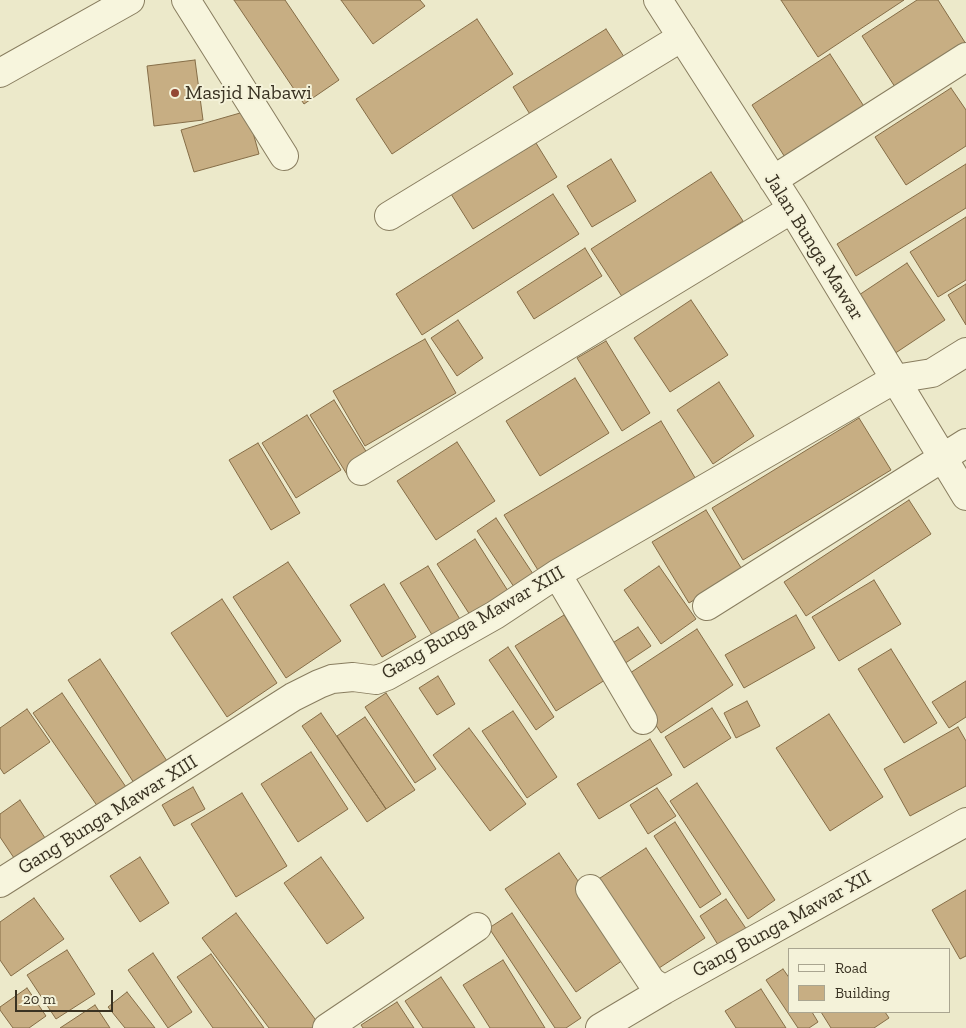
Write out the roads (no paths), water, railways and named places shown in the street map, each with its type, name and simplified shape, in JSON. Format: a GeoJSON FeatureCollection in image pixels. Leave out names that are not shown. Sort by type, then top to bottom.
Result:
{"type":"FeatureCollection","features":[{"type":"Feature","properties":{"kind":"street"},"geometry":{"type":"LineString","coordinates":[[0,73],[130,0]]}},
{"type":"Feature","properties":{"kind":"street"},"geometry":{"type":"LineString","coordinates":[[186,0],[284,156]]}},
{"type":"Feature","properties":{"kind":"street","name":"Jalan Bunga Mawar"},"geometry":{"type":"LineString","coordinates":[[658,0],[792,209],[966,496]]}},
{"type":"Feature","properties":{"kind":"street"},"geometry":{"type":"LineString","coordinates":[[389,216],[682,37]]}},
{"type":"Feature","properties":{"kind":"street"},"geometry":{"type":"LineString","coordinates":[[773,180],[966,57]]}},
{"type":"Feature","properties":{"kind":"street"},"geometry":{"type":"LineString","coordinates":[[361,471],[792,209]]}},
{"type":"Feature","properties":{"kind":"street"},"geometry":{"type":"LineString","coordinates":[[895,379],[932,373],[966,352]]}},
{"type":"Feature","properties":{"kind":"street","name":"Gang Bunga Mawar XIII"},"geometry":{"type":"LineString","coordinates":[[0,883],[293,697],[332,679],[376,680],[387,676],[495,615],[557,574],[895,379]]}},
{"type":"Feature","properties":{"kind":"street"},"geometry":{"type":"LineString","coordinates":[[707,606],[966,443]]}},
{"type":"Feature","properties":{"kind":"street"},"geometry":{"type":"LineString","coordinates":[[557,574],[643,720]]}},
{"type":"Feature","properties":{"kind":"street","name":"Gang Bunga Mawar XII"},"geometry":{"type":"LineString","coordinates":[[600,1028],[664,990],[966,822]]}},
{"type":"Feature","properties":{"kind":"street"},"geometry":{"type":"LineString","coordinates":[[590,889],[651,981],[664,990]]}},
{"type":"Feature","properties":{"kind":"street"},"geometry":{"type":"LineString","coordinates":[[327,1028],[477,927]]}},
{"type":"Feature","properties":{"kind":"place","name":"Masjid Nabawi"},"geometry":{"type":"Point","coordinates":[175,93]}}]}
